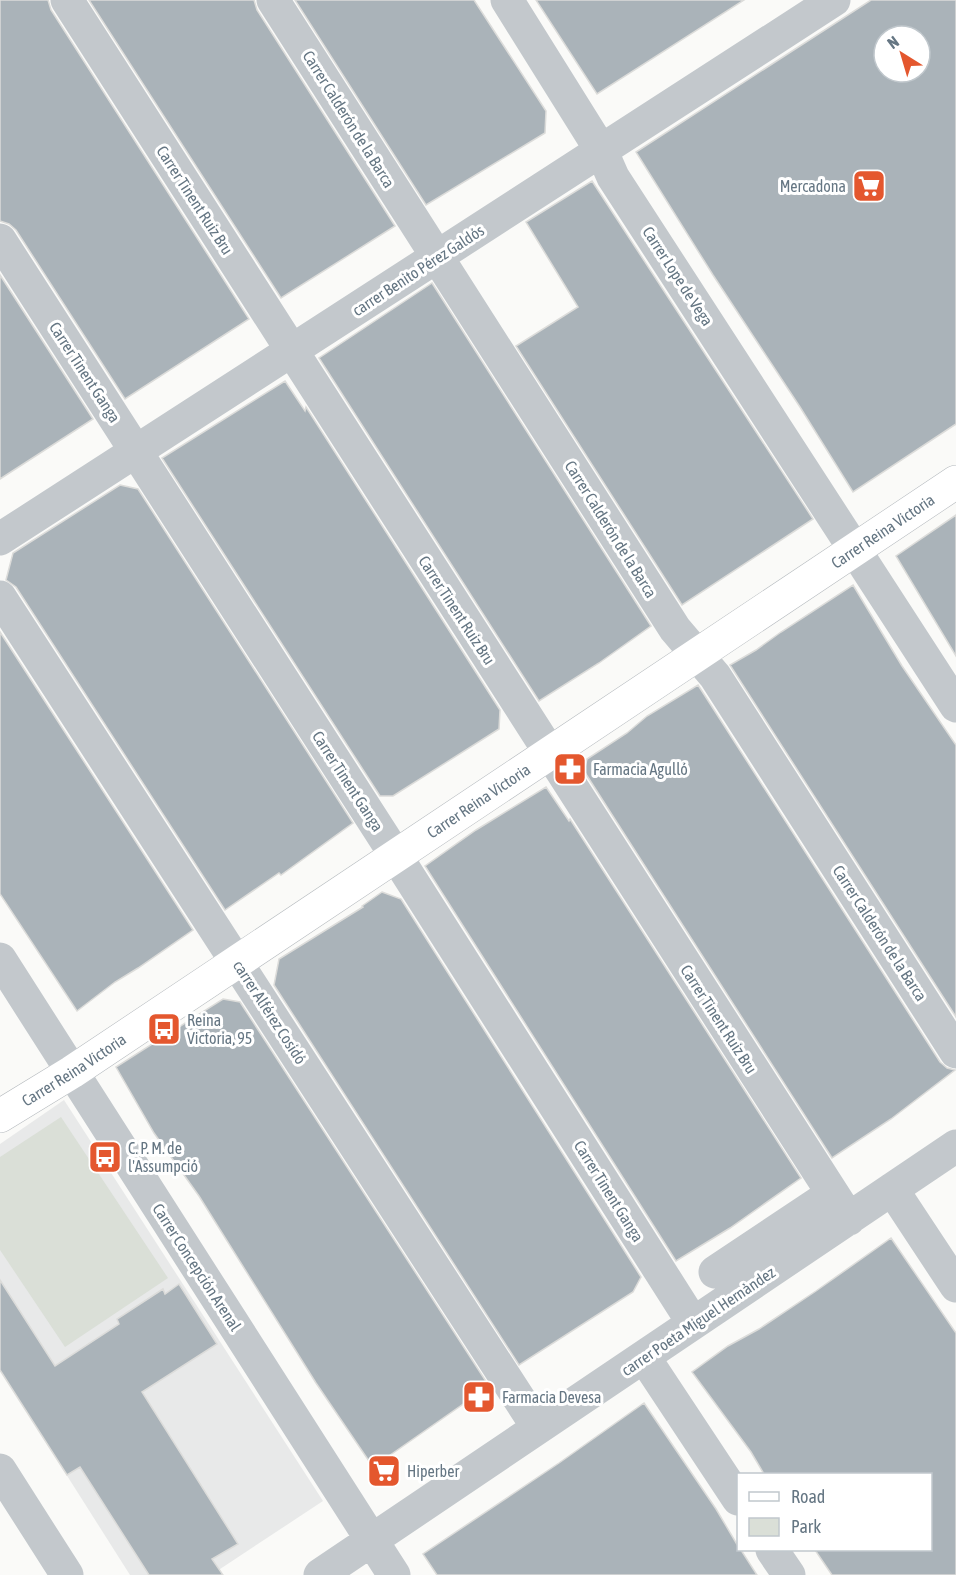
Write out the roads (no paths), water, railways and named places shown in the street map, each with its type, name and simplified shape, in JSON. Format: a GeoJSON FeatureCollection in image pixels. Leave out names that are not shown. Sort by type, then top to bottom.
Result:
{"type":"FeatureCollection","features":[{"type":"Feature","properties":{"kind":"main road","name":"Carrer Reina Victoria"},"geometry":{"type":"LineString","coordinates":[[0,1116],[72,1072],[238,962],[956,482]]}},
{"type":"Feature","properties":{"kind":"street","name":"Carrer Tinent Ruiz Bru"},"geometry":{"type":"LineString","coordinates":[[67,0],[840,1206]]}},
{"type":"Feature","properties":{"kind":"street","name":"Carrer Calderón de la Barca"},"geometry":{"type":"LineString","coordinates":[[273,0],[675,629],[715,676],[956,1052]]}},
{"type":"Feature","properties":{"kind":"street","name":"Carrer Lope de Vega"},"geometry":{"type":"LineString","coordinates":[[507,0],[602,152],[613,177],[956,706]]}},
{"type":"Feature","properties":{"kind":"street","name":"carrer Benito Pérez Galdós"},"geometry":{"type":"LineString","coordinates":[[0,539],[834,0]]}},
{"type":"Feature","properties":{"kind":"street","name":"Carrer Tinent Ganga"},"geometry":{"type":"LineString","coordinates":[[0,240],[693,1323]]}},
{"type":"Feature","properties":{"kind":"street","name":"carrer Alférez Cosidó"},"geometry":{"type":"LineString","coordinates":[[0,597],[538,1428]]}},
{"type":"Feature","properties":{"kind":"street","name":"Carrer Concepción Arenal"},"geometry":{"type":"LineString","coordinates":[[0,959],[394,1575]]}},
{"type":"Feature","properties":{"kind":"street","name":"carrer Poeta Miguel Hernàndez"},"geometry":{"type":"LineString","coordinates":[[320,1575],[693,1323],[840,1206],[892,1189],[956,1146]]}},
{"type":"Feature","properties":{"kind":"street"},"geometry":{"type":"LineString","coordinates":[[892,1189],[956,1286]]}},
{"type":"Feature","properties":{"kind":"street"},"geometry":{"type":"LineString","coordinates":[[715,1272],[840,1206]]}},
{"type":"Feature","properties":{"kind":"street"},"geometry":{"type":"LineString","coordinates":[[644,1357],[737,1497]]}},
{"type":"Feature","properties":{"kind":"street"},"geometry":{"type":"LineString","coordinates":[[0,1470],[67,1575]]}},
{"type":"Feature","properties":{"kind":"street"},"geometry":{"type":"LineString","coordinates":[[773,1551],[789,1575]]}},
{"type":"Feature","properties":{"kind":"place","name":"Mercadona"},"geometry":{"type":"Point","coordinates":[869,186]}},
{"type":"Feature","properties":{"kind":"place","name":"Farmacia Agulló"},"geometry":{"type":"Point","coordinates":[570,769]}},
{"type":"Feature","properties":{"kind":"place","name":"Reina Victoria, 95"},"geometry":{"type":"Point","coordinates":[164,1029]}},
{"type":"Feature","properties":{"kind":"place","name":"C. P. M. de l'Assumpció"},"geometry":{"type":"Point","coordinates":[105,1157]}},
{"type":"Feature","properties":{"kind":"place","name":"Farmacia Devesa"},"geometry":{"type":"Point","coordinates":[479,1397]}},
{"type":"Feature","properties":{"kind":"place","name":"Hiperber"},"geometry":{"type":"Point","coordinates":[384,1471]}}]}
